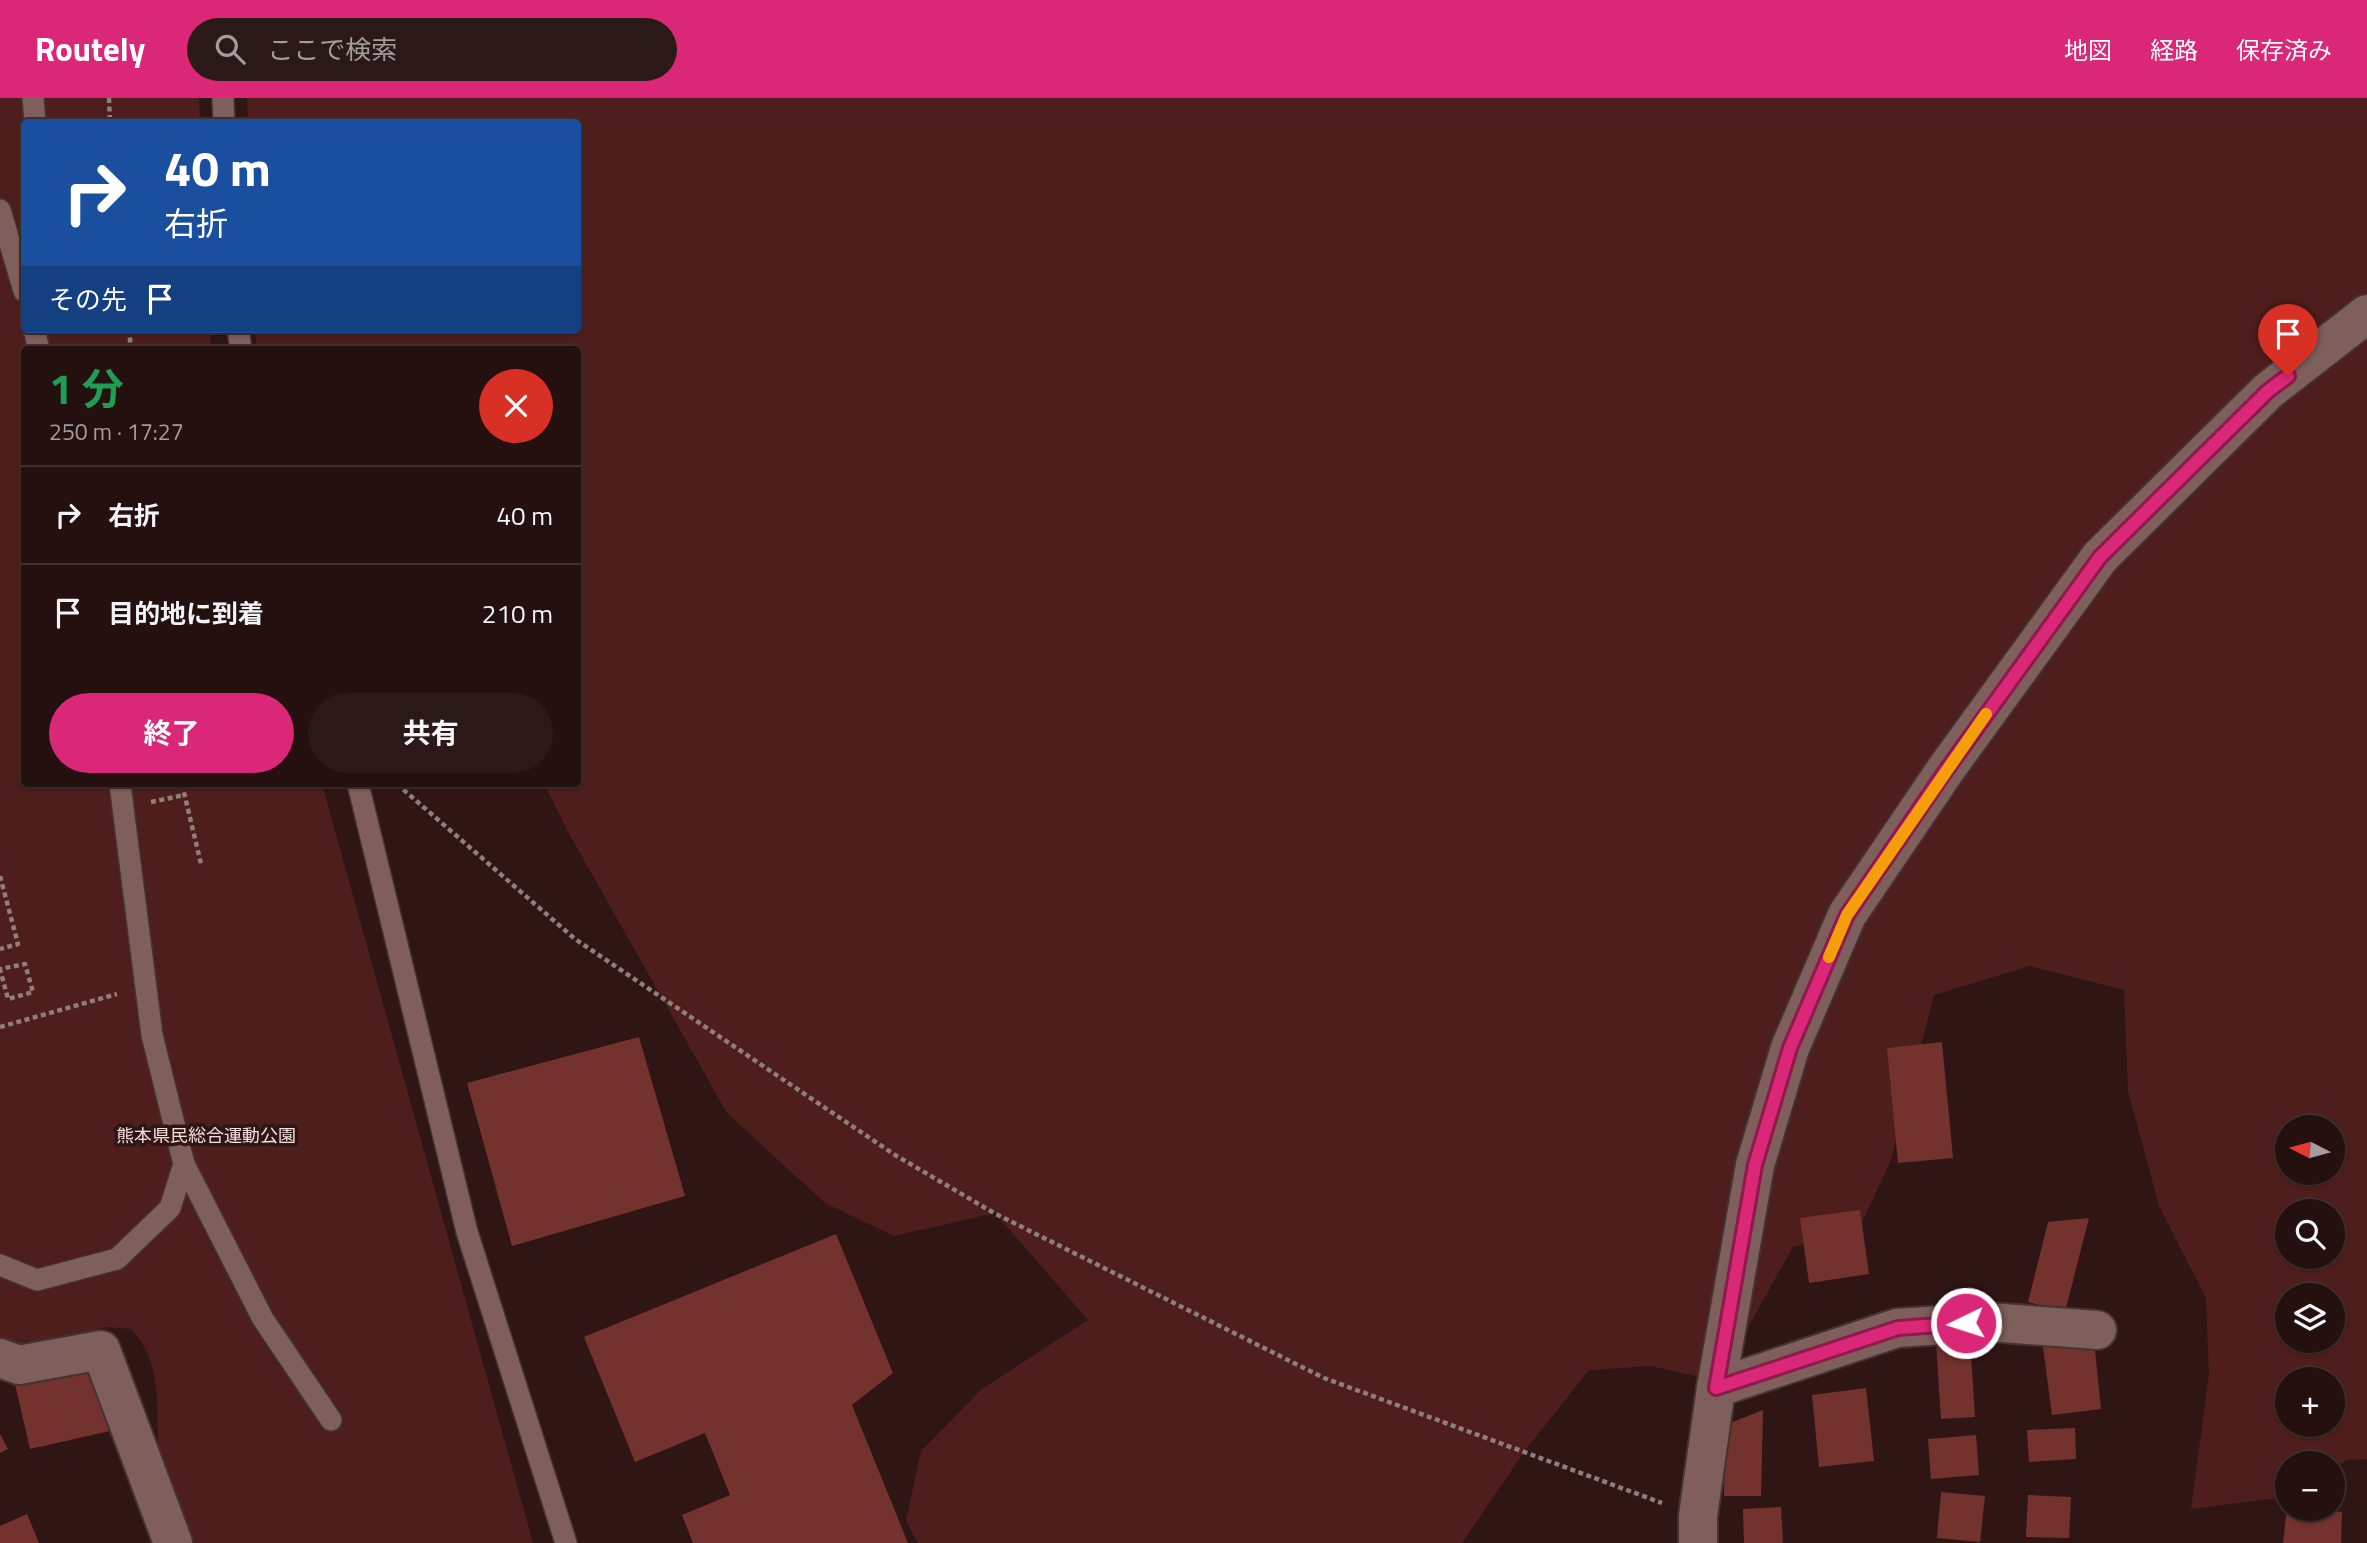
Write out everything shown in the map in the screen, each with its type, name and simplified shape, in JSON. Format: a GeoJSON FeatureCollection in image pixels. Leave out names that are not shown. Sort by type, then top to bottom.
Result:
{"type":"FeatureCollection","features":[{"type":"Feature","properties":{"kind":"street"},"geometry":{"type":"LineString","coordinates":[[1698,1529],[1716,1388],[1755,1165],[1790,1048],[1847,915],[1947,769],[2100,557],[2268,391],[2367,314]]}},
{"type":"Feature","properties":{"kind":"street"},"geometry":{"type":"LineString","coordinates":[[1716,1388],[1898,1328],[1989,1322],[2097,1330]]}},
{"type":"Feature","properties":{"kind":"street"},"geometry":{"type":"LineString","coordinates":[[0,1358],[19,1365],[101,1350],[173,1543]]}},
{"type":"Feature","properties":{"kind":"lane"},"geometry":{"type":"LineString","coordinates":[[33,98],[35,119]]}},
{"type":"Feature","properties":{"kind":"lane"},"geometry":{"type":"LineString","coordinates":[[223,98],[224,119]]}},
{"type":"Feature","properties":{"kind":"lane"},"geometry":{"type":"LineString","coordinates":[[0,211],[21,281]]}},
{"type":"Feature","properties":{"kind":"lane"},"geometry":{"type":"LineString","coordinates":[[120,787],[152,1035],[184,1164],[263,1319],[331,1420]]}},
{"type":"Feature","properties":{"kind":"lane"},"geometry":{"type":"LineString","coordinates":[[359,787],[467,1232],[566,1543]]}},
{"type":"Feature","properties":{"kind":"lane"},"geometry":{"type":"LineString","coordinates":[[0,1265],[37,1280],[117,1259],[170,1208],[184,1164]]}},
{"type":"Feature","properties":{"kind":"path"},"geometry":{"type":"LineString","coordinates":[[109,98],[110,119]]}},
{"type":"Feature","properties":{"kind":"path"},"geometry":{"type":"LineString","coordinates":[[183,787],[201,864]]}},
{"type":"Feature","properties":{"kind":"path"},"geometry":{"type":"LineString","coordinates":[[400,787],[575,939],[895,1155],[995,1213],[1324,1378],[1698,1529]]}},
{"type":"Feature","properties":{"kind":"path"},"geometry":{"type":"LineString","coordinates":[[0,876],[18,944],[0,948]]}},
{"type":"Feature","properties":{"kind":"path"},"geometry":{"type":"LineString","coordinates":[[25,964],[33,992],[8,999],[0,969],[25,964]]}},
{"type":"Feature","properties":{"kind":"path"},"geometry":{"type":"LineString","coordinates":[[0,1027],[145,986]]}},
{"type":"Feature","properties":{"kind":"green space","name":"熊本県民総合運動公園"},"geometry":{"type":"Polygon","coordinates":[[[0,98],[199,98],[200,119],[21,119],[21,333],[210,333],[211,346],[21,346],[21,787],[323,787],[533,1543],[181,1543],[160,1469],[154,1373],[142,1343],[131,1329],[107,1327],[30,1347],[0,1341],[0,98]]]}},
{"type":"Feature","properties":{"kind":"green space"},"geometry":{"type":"Polygon","coordinates":[[[247,98],[2367,98],[2367,1459],[2345,1461],[2345,1451],[2275,1451],[2275,1498],[2191,1509],[2209,1374],[2206,1298],[2159,1206],[2128,1091],[2124,990],[2030,966],[1934,995],[1891,1160],[1859,1229],[1793,1247],[1718,1381],[1651,1366],[1589,1370],[1524,1452],[1462,1543],[918,1543],[906,1521],[921,1451],[982,1389],[1088,1320],[995,1213],[894,1236],[825,1203],[727,1113],[567,830],[546,787],[581,787],[581,346],[257,346],[255,333],[581,333],[581,119],[248,119],[247,98]]]}},
{"type":"Feature","properties":{"kind":"building"},"geometry":{"type":"Polygon","coordinates":[[[639,1037],[685,1196],[512,1246],[467,1083],[639,1037]]]}},
{"type":"Feature","properties":{"kind":"building"},"geometry":{"type":"Polygon","coordinates":[[[1942,1042],[1953,1158],[1898,1163],[1887,1048],[1942,1042]]]}},
{"type":"Feature","properties":{"kind":"building"},"geometry":{"type":"Polygon","coordinates":[[[1860,1210],[1869,1274],[1809,1283],[1800,1218],[1860,1210]]]}},
{"type":"Feature","properties":{"kind":"building"},"geometry":{"type":"Polygon","coordinates":[[[2089,1218],[2065,1312],[2028,1302],[2048,1222],[2089,1218]]]}},
{"type":"Feature","properties":{"kind":"building"},"geometry":{"type":"Polygon","coordinates":[[[836,1234],[893,1373],[852,1405],[908,1543],[693,1543],[682,1515],[730,1495],[705,1433],[635,1462],[584,1337],[836,1234]]]}},
{"type":"Feature","properties":{"kind":"building"},"geometry":{"type":"Polygon","coordinates":[[[1970,1338],[1975,1417],[1941,1419],[1936,1341],[1970,1338]]]}},
{"type":"Feature","properties":{"kind":"building"},"geometry":{"type":"Polygon","coordinates":[[[2094,1340],[2101,1409],[2052,1415],[2043,1347],[2094,1340]]]}},
{"type":"Feature","properties":{"kind":"building"},"geometry":{"type":"Polygon","coordinates":[[[94,1365],[110,1431],[30,1449],[15,1384],[94,1365]]]}},
{"type":"Feature","properties":{"kind":"building"},"geometry":{"type":"Polygon","coordinates":[[[1866,1388],[1874,1461],[1819,1467],[1812,1395],[1866,1388]]]}},
{"type":"Feature","properties":{"kind":"building"},"geometry":{"type":"Polygon","coordinates":[[[1763,1410],[1761,1496],[1724,1496],[1725,1425],[1763,1410]]]}},
{"type":"Feature","properties":{"kind":"building"},"geometry":{"type":"Polygon","coordinates":[[[2075,1428],[2076,1459],[2029,1462],[2027,1430],[2075,1428]]]}},
{"type":"Feature","properties":{"kind":"building"},"geometry":{"type":"Polygon","coordinates":[[[0,1434],[8,1449],[0,1453],[0,1434]]]}},
{"type":"Feature","properties":{"kind":"building"},"geometry":{"type":"Polygon","coordinates":[[[1976,1435],[1979,1475],[1931,1479],[1928,1439],[1976,1435]]]}},
{"type":"Feature","properties":{"kind":"building"},"geometry":{"type":"Polygon","coordinates":[[[1941,1492],[1985,1496],[1980,1542],[1937,1538],[1941,1492]]]}},
{"type":"Feature","properties":{"kind":"building"},"geometry":{"type":"Polygon","coordinates":[[[2028,1495],[2071,1497],[2069,1538],[2026,1537],[2028,1495]]]}},
{"type":"Feature","properties":{"kind":"building"},"geometry":{"type":"Polygon","coordinates":[[[1781,1507],[1783,1543],[1744,1543],[1743,1509],[1781,1507]]]}},
{"type":"Feature","properties":{"kind":"building"},"geometry":{"type":"Polygon","coordinates":[[[27,1514],[39,1543],[0,1543],[0,1526],[27,1514]]]}},
{"type":"Feature","properties":{"kind":"building"},"geometry":{"type":"Polygon","coordinates":[[[2286,1521],[2342,1521],[2341,1543],[2283,1543],[2286,1521]]]}},
{"type":"Feature","properties":{"kind":"slow traffic"},"geometry":{"type":"LineString","coordinates":[[1829,957],[1847,915],[1986,714]]}},
{"type":"Feature","properties":{"kind":"route"},"geometry":{"type":"LineString","coordinates":[[1966,1323],[1898,1328],[1716,1388],[1755,1165],[1790,1048],[1847,915],[1947,769],[2100,557],[2268,391],[2288,376]]}}]}
